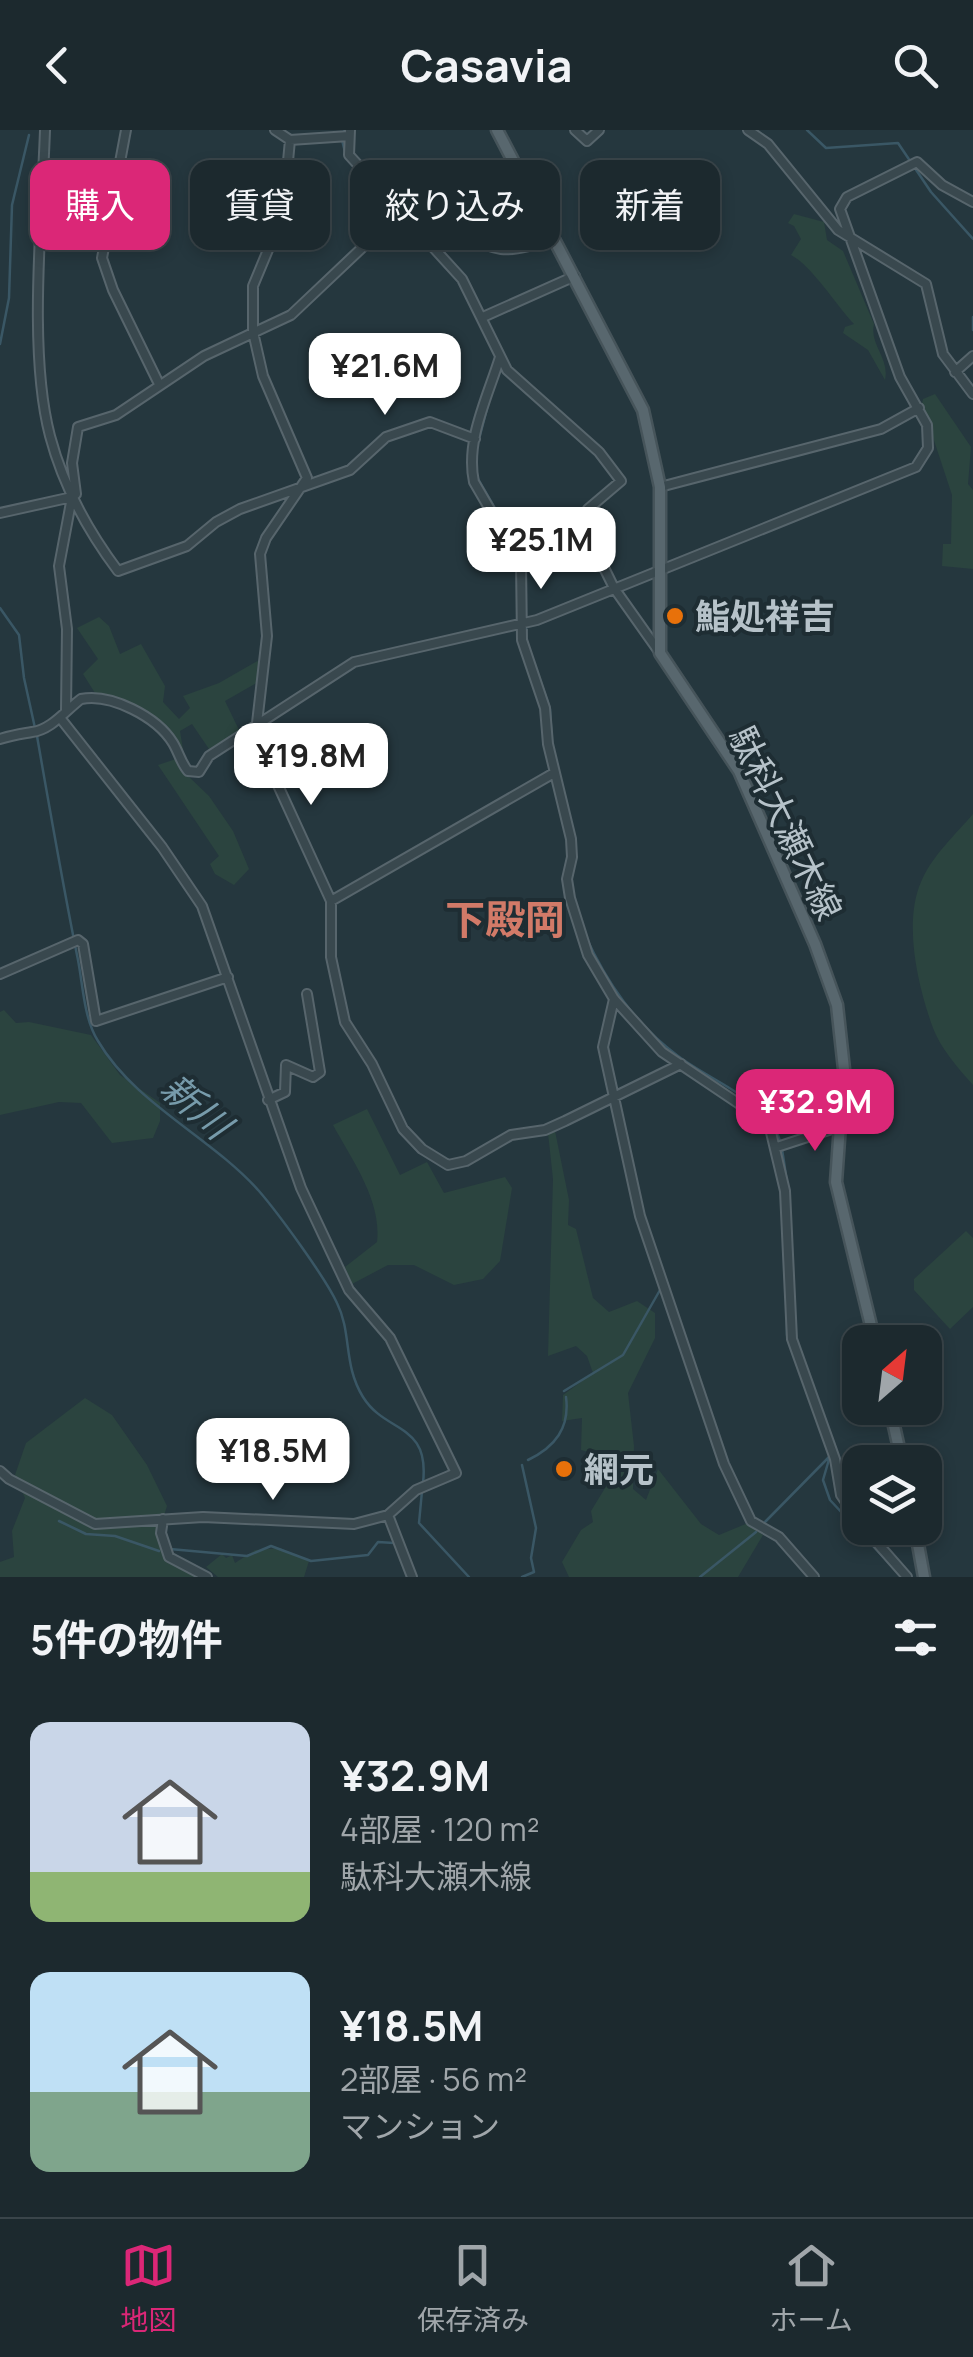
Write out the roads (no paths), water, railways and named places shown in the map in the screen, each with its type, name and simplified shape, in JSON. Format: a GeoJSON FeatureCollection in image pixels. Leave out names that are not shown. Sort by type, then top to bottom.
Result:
{"type":"FeatureCollection","features":[{"type":"Feature","properties":{"kind":"main road"},"geometry":{"type":"LineString","coordinates":[[498,130],[514,160]]}},
{"type":"Feature","properties":{"kind":"main road"},"geometry":{"type":"LineString","coordinates":[[560,248],[643,410],[660,487],[660,653]]}},
{"type":"Feature","properties":{"kind":"main road","name":"駄科大瀬木線"},"geometry":{"type":"LineString","coordinates":[[660,653],[738,772],[819,954],[837,1006],[842,1036],[836,1182],[870,1325]]}},
{"type":"Feature","properties":{"kind":"main road"},"geometry":{"type":"LineString","coordinates":[[917,1545],[924,1577]]}},
{"type":"Feature","properties":{"kind":"street"},"geometry":{"type":"LineString","coordinates":[[45,130],[40,310],[49,433],[72,497],[84,512],[96,545],[118,571],[127,571],[187,546],[216,522],[240,509],[272,501],[304,485],[350,470],[370,454],[378,441],[430,422],[475,438]]}},
{"type":"Feature","properties":{"kind":"street"},"geometry":{"type":"LineString","coordinates":[[126,130],[102,258],[113,290],[159,384]]}},
{"type":"Feature","properties":{"kind":"street"},"geometry":{"type":"LineString","coordinates":[[275,130],[290,140],[349,133],[349,155],[354,160]]}},
{"type":"Feature","properties":{"kind":"street"},"geometry":{"type":"LineString","coordinates":[[575,130],[587,141],[599,130]]}},
{"type":"Feature","properties":{"kind":"street"},"geometry":{"type":"LineString","coordinates":[[748,130],[768,144],[838,230],[849,233],[926,284],[942,354],[973,394]]}},
{"type":"Feature","properties":{"kind":"street"},"geometry":{"type":"LineString","coordinates":[[290,140],[283,214],[253,286],[253,332],[262,376],[304,469],[304,485],[266,538],[260,554],[267,636],[257,724],[260,746],[332,900],[331,957],[345,1022],[372,1064],[403,1129],[422,1150],[448,1166],[457,1165],[511,1135],[544,1130],[614,1100],[682,1064]]}},
{"type":"Feature","properties":{"kind":"street"},"geometry":{"type":"LineString","coordinates":[[0,739],[24,730],[35,732],[85,697],[124,706],[158,726],[172,741],[183,766],[194,774],[208,756],[354,662],[537,620],[916,467],[924,459],[930,436],[919,408],[900,378],[840,216],[843,200],[912,164],[973,202]]}},
{"type":"Feature","properties":{"kind":"street"},"geometry":{"type":"LineString","coordinates":[[0,513],[72,497],[76,494],[72,464],[78,428],[116,415],[204,356],[291,315],[360,250]]}},
{"type":"Feature","properties":{"kind":"street"},"geometry":{"type":"LineString","coordinates":[[437,250],[462,279],[507,370],[598,452],[621,481],[581,520],[523,562]]}},
{"type":"Feature","properties":{"kind":"street"},"geometry":{"type":"LineString","coordinates":[[484,317],[575,276]]}},
{"type":"Feature","properties":{"kind":"street"},"geometry":{"type":"LineString","coordinates":[[500,356],[471,460],[474,482],[523,562],[522,640],[544,708],[554,773],[571,839],[567,879],[577,923],[588,955],[614,999],[662,1052],[769,1124],[785,1190],[792,1339],[834,1459],[842,1496]]}},
{"type":"Feature","properties":{"kind":"street"},"geometry":{"type":"LineString","coordinates":[[955,372],[973,356]]}},
{"type":"Feature","properties":{"kind":"street"},"geometry":{"type":"LineString","coordinates":[[660,487],[881,429],[919,408]]}},
{"type":"Feature","properties":{"kind":"street"},"geometry":{"type":"LineString","coordinates":[[0,1471],[95,1524],[162,1518],[354,1524],[388,1516],[416,1490],[456,1473],[390,1338],[349,1290],[301,1188],[195,892],[64,714],[67,629],[60,566],[72,497]]}},
{"type":"Feature","properties":{"kind":"street"},"geometry":{"type":"LineString","coordinates":[[581,520],[614,588],[660,653]]}},
{"type":"Feature","properties":{"kind":"street"},"geometry":{"type":"LineString","coordinates":[[332,900],[554,773]]}},
{"type":"Feature","properties":{"kind":"street"},"geometry":{"type":"LineString","coordinates":[[0,974],[74,941],[83,944],[96,1021],[228,977]]}},
{"type":"Feature","properties":{"kind":"street"},"geometry":{"type":"LineString","coordinates":[[268,1100],[285,1092],[286,1065],[314,1076],[320,1072],[306,994]]}},
{"type":"Feature","properties":{"kind":"street"},"geometry":{"type":"LineString","coordinates":[[614,999],[603,1038],[640,1216],[724,1464],[752,1521],[779,1537],[814,1577]]}},
{"type":"Feature","properties":{"kind":"street"},"geometry":{"type":"LineString","coordinates":[[777,1147],[841,1126]]}},
{"type":"Feature","properties":{"kind":"street"},"geometry":{"type":"LineString","coordinates":[[388,1516],[412,1577]]}},
{"type":"Feature","properties":{"kind":"street"},"geometry":{"type":"LineString","coordinates":[[162,1518],[161,1533],[169,1557],[207,1577]]}},
{"type":"Feature","properties":{"kind":"street"},"geometry":{"type":"LineString","coordinates":[[879,1545],[907,1577]]}},
{"type":"Feature","properties":{"kind":"waterway"},"geometry":{"type":"LineString","coordinates":[[807,130],[826,148],[898,143],[931,192],[973,239]]}},
{"type":"Feature","properties":{"kind":"waterway"},"geometry":{"type":"LineString","coordinates":[[0,344],[9,298],[12,205],[29,135]]}},
{"type":"Feature","properties":{"kind":"waterway"},"geometry":{"type":"LineString","coordinates":[[342,140],[346,156]]}},
{"type":"Feature","properties":{"kind":"waterway"},"geometry":{"type":"LineString","coordinates":[[973,317],[973,330]]}},
{"type":"Feature","properties":{"kind":"waterway"},"geometry":{"type":"LineString","coordinates":[[477,447],[490,397]]}},
{"type":"Feature","properties":{"kind":"waterway"},"geometry":{"type":"LineString","coordinates":[[478,479],[524,558],[525,609]]}},
{"type":"Feature","properties":{"kind":"waterway","name":"新川"},"geometry":{"type":"LineString","coordinates":[[0,608],[19,635],[35,728]]}},
{"type":"Feature","properties":{"kind":"waterway"},"geometry":{"type":"LineString","coordinates":[[526,625],[526,642]]}},
{"type":"Feature","properties":{"kind":"waterway"},"geometry":{"type":"LineString","coordinates":[[531,654],[550,709],[552,743]]}},
{"type":"Feature","properties":{"kind":"waterway","name":"新川"},"geometry":{"type":"LineString","coordinates":[[37,736],[93,1032],[132,1083],[240,1172],[289,1229],[342,1314],[353,1373],[363,1397],[420,1449],[423,1483]]}},
{"type":"Feature","properties":{"kind":"waterway"},"geometry":{"type":"LineString","coordinates":[[559,775],[567,806]]}},
{"type":"Feature","properties":{"kind":"waterway"},"geometry":{"type":"LineString","coordinates":[[585,935],[613,986],[648,1030],[678,1056],[752,1103],[772,1123],[781,1144],[787,1183]]}},
{"type":"Feature","properties":{"kind":"waterway"},"geometry":{"type":"LineString","coordinates":[[789,1196],[791,1281]]}},
{"type":"Feature","properties":{"kind":"waterway"},"geometry":{"type":"LineString","coordinates":[[564,1391],[623,1355],[660,1290]]}},
{"type":"Feature","properties":{"kind":"waterway"},"geometry":{"type":"LineString","coordinates":[[787,1302],[787,1335],[830,1456],[823,1480],[830,1500],[902,1577]]}},
{"type":"Feature","properties":{"kind":"waterway"},"geometry":{"type":"LineString","coordinates":[[528,1460],[559,1435],[566,1418],[566,1397]]}},
{"type":"Feature","properties":{"kind":"waterway"},"geometry":{"type":"LineString","coordinates":[[764,1523],[829,1457]]}},
{"type":"Feature","properties":{"kind":"waterway"},"geometry":{"type":"LineString","coordinates":[[522,1465],[536,1528],[531,1558],[534,1572],[522,1577]]}},
{"type":"Feature","properties":{"kind":"waterway","name":"新川"},"geometry":{"type":"LineString","coordinates":[[422,1491],[419,1523],[469,1577]]}},
{"type":"Feature","properties":{"kind":"waterway"},"geometry":{"type":"LineString","coordinates":[[59,1521],[86,1534],[115,1536],[159,1551]]}},
{"type":"Feature","properties":{"kind":"waterway"},"geometry":{"type":"LineString","coordinates":[[700,1577],[756,1532]]}},
{"type":"Feature","properties":{"kind":"waterway"},"geometry":{"type":"LineString","coordinates":[[170,1549],[247,1556],[271,1546],[311,1561],[368,1555],[378,1542],[394,1543]]}},
{"type":"Feature","properties":{"kind":"place","name":"鮨処祥吉"},"geometry":{"type":"Point","coordinates":[675,616]}},
{"type":"Feature","properties":{"kind":"place","name":"網元"},"geometry":{"type":"Point","coordinates":[564,1469]}},
{"type":"Feature","properties":{"kind":"district","name":"下殿岡"},"geometry":{"type":"Point","coordinates":[505,918]}}]}
